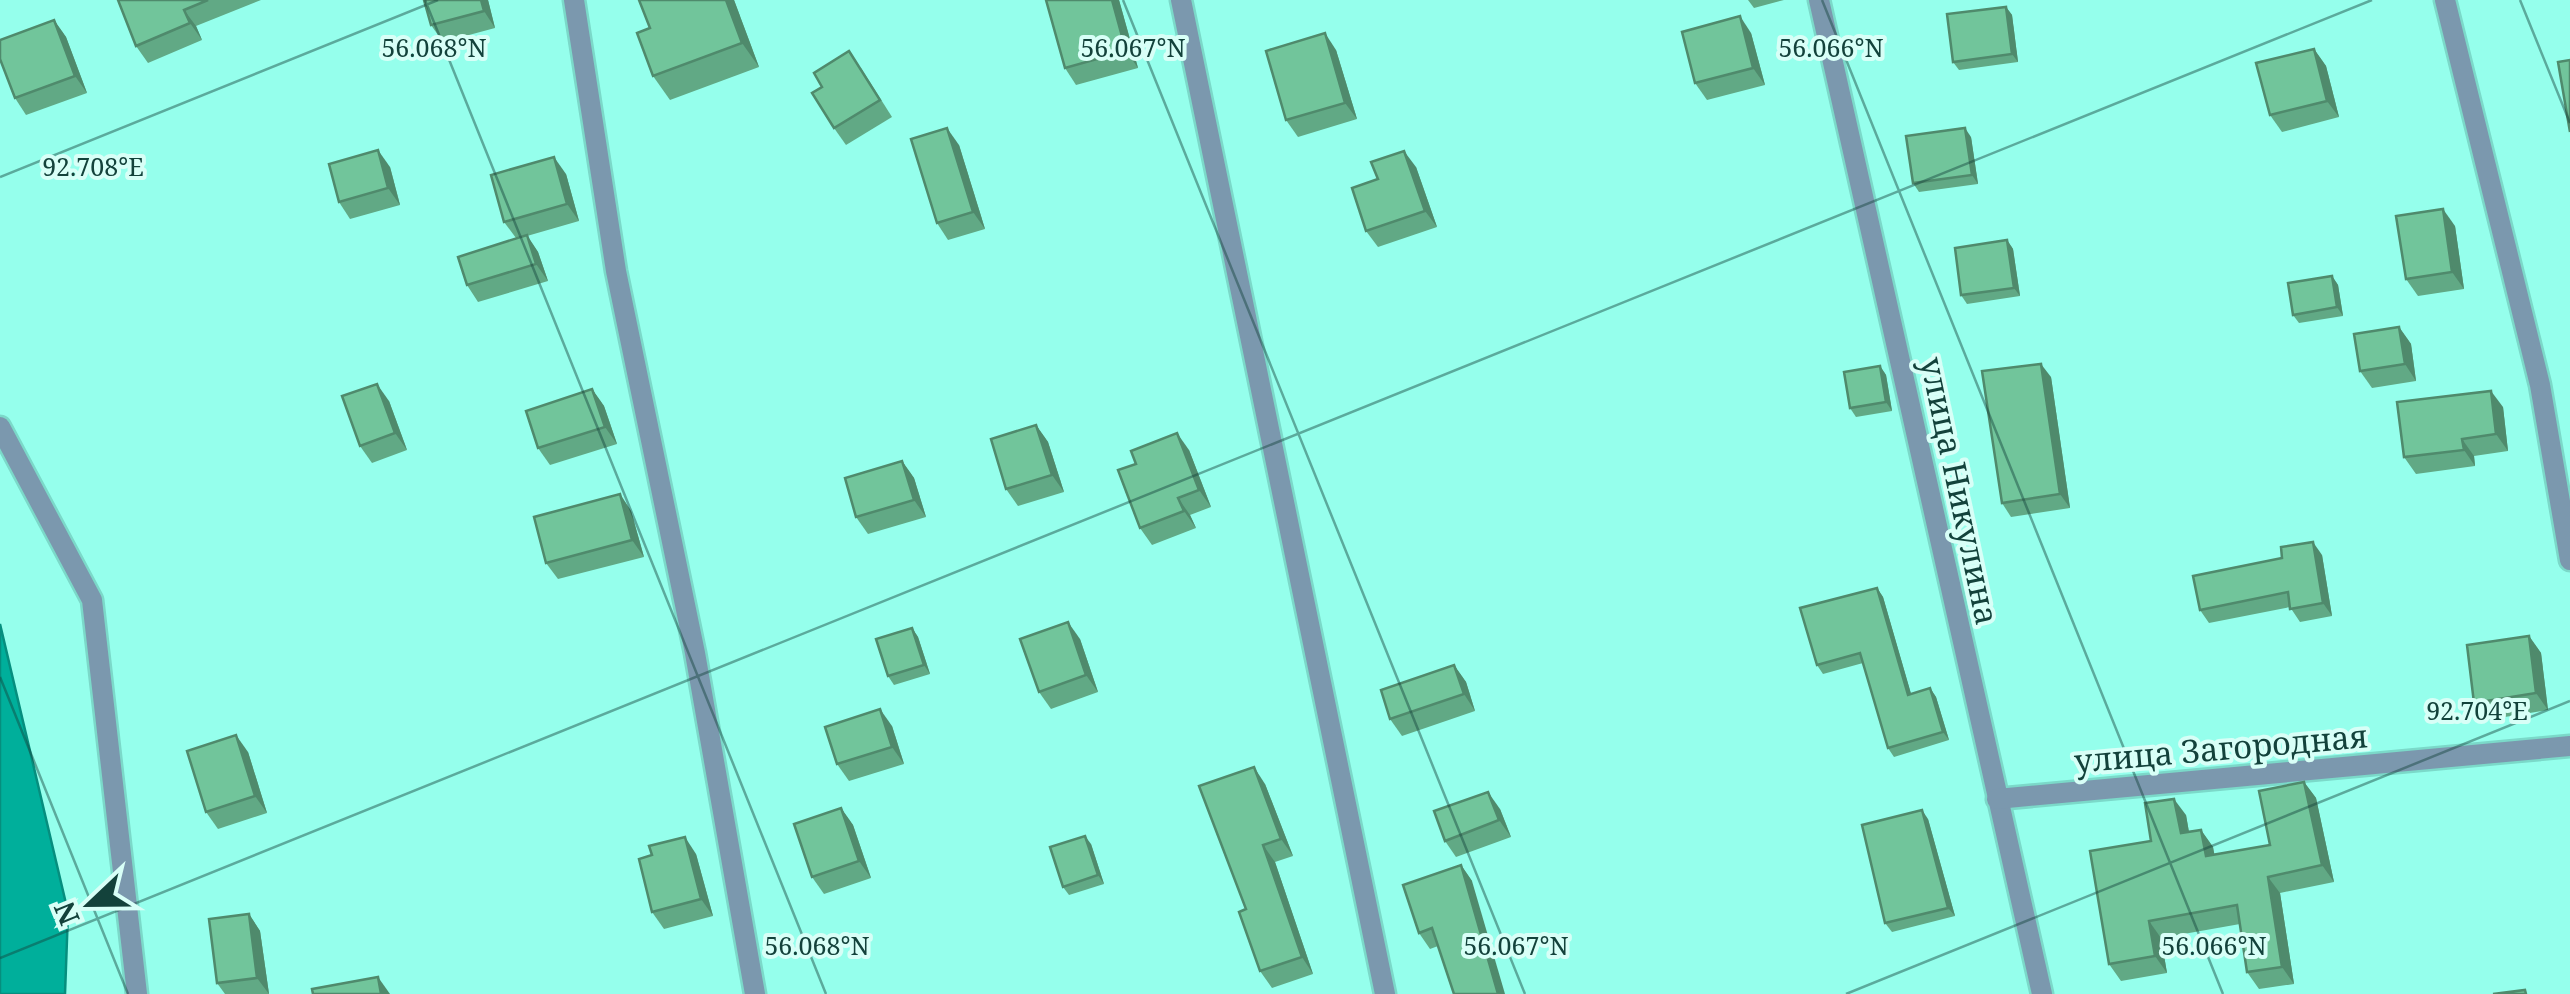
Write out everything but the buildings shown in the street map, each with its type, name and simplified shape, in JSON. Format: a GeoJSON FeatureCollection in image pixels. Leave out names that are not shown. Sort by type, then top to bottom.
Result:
{"type":"FeatureCollection","features":[{"type":"Feature","properties":{"kind":"lane"},"geometry":{"type":"LineString","coordinates":[[574,0],[616,271],[696,653],[756,994]]}},
{"type":"Feature","properties":{"kind":"lane"},"geometry":{"type":"LineString","coordinates":[[1181,0],[1385,994]]}},
{"type":"Feature","properties":{"kind":"lane","name":"улица Никулина"},"geometry":{"type":"LineString","coordinates":[[1819,0],[2042,994]]}},
{"type":"Feature","properties":{"kind":"lane"},"geometry":{"type":"LineString","coordinates":[[2444,0],[2540,385],[2570,560]]}},
{"type":"Feature","properties":{"kind":"lane"},"geometry":{"type":"LineString","coordinates":[[0,426],[92,600],[137,994]]}},
{"type":"Feature","properties":{"kind":"lane","name":"улица Загородная"},"geometry":{"type":"LineString","coordinates":[[1997,800],[2570,746]]}},
{"type":"Feature","properties":{"kind":"shaded area"},"geometry":{"type":"Polygon","coordinates":[[[0,624],[68,912],[65,994],[0,994],[0,624]]]}}]}
